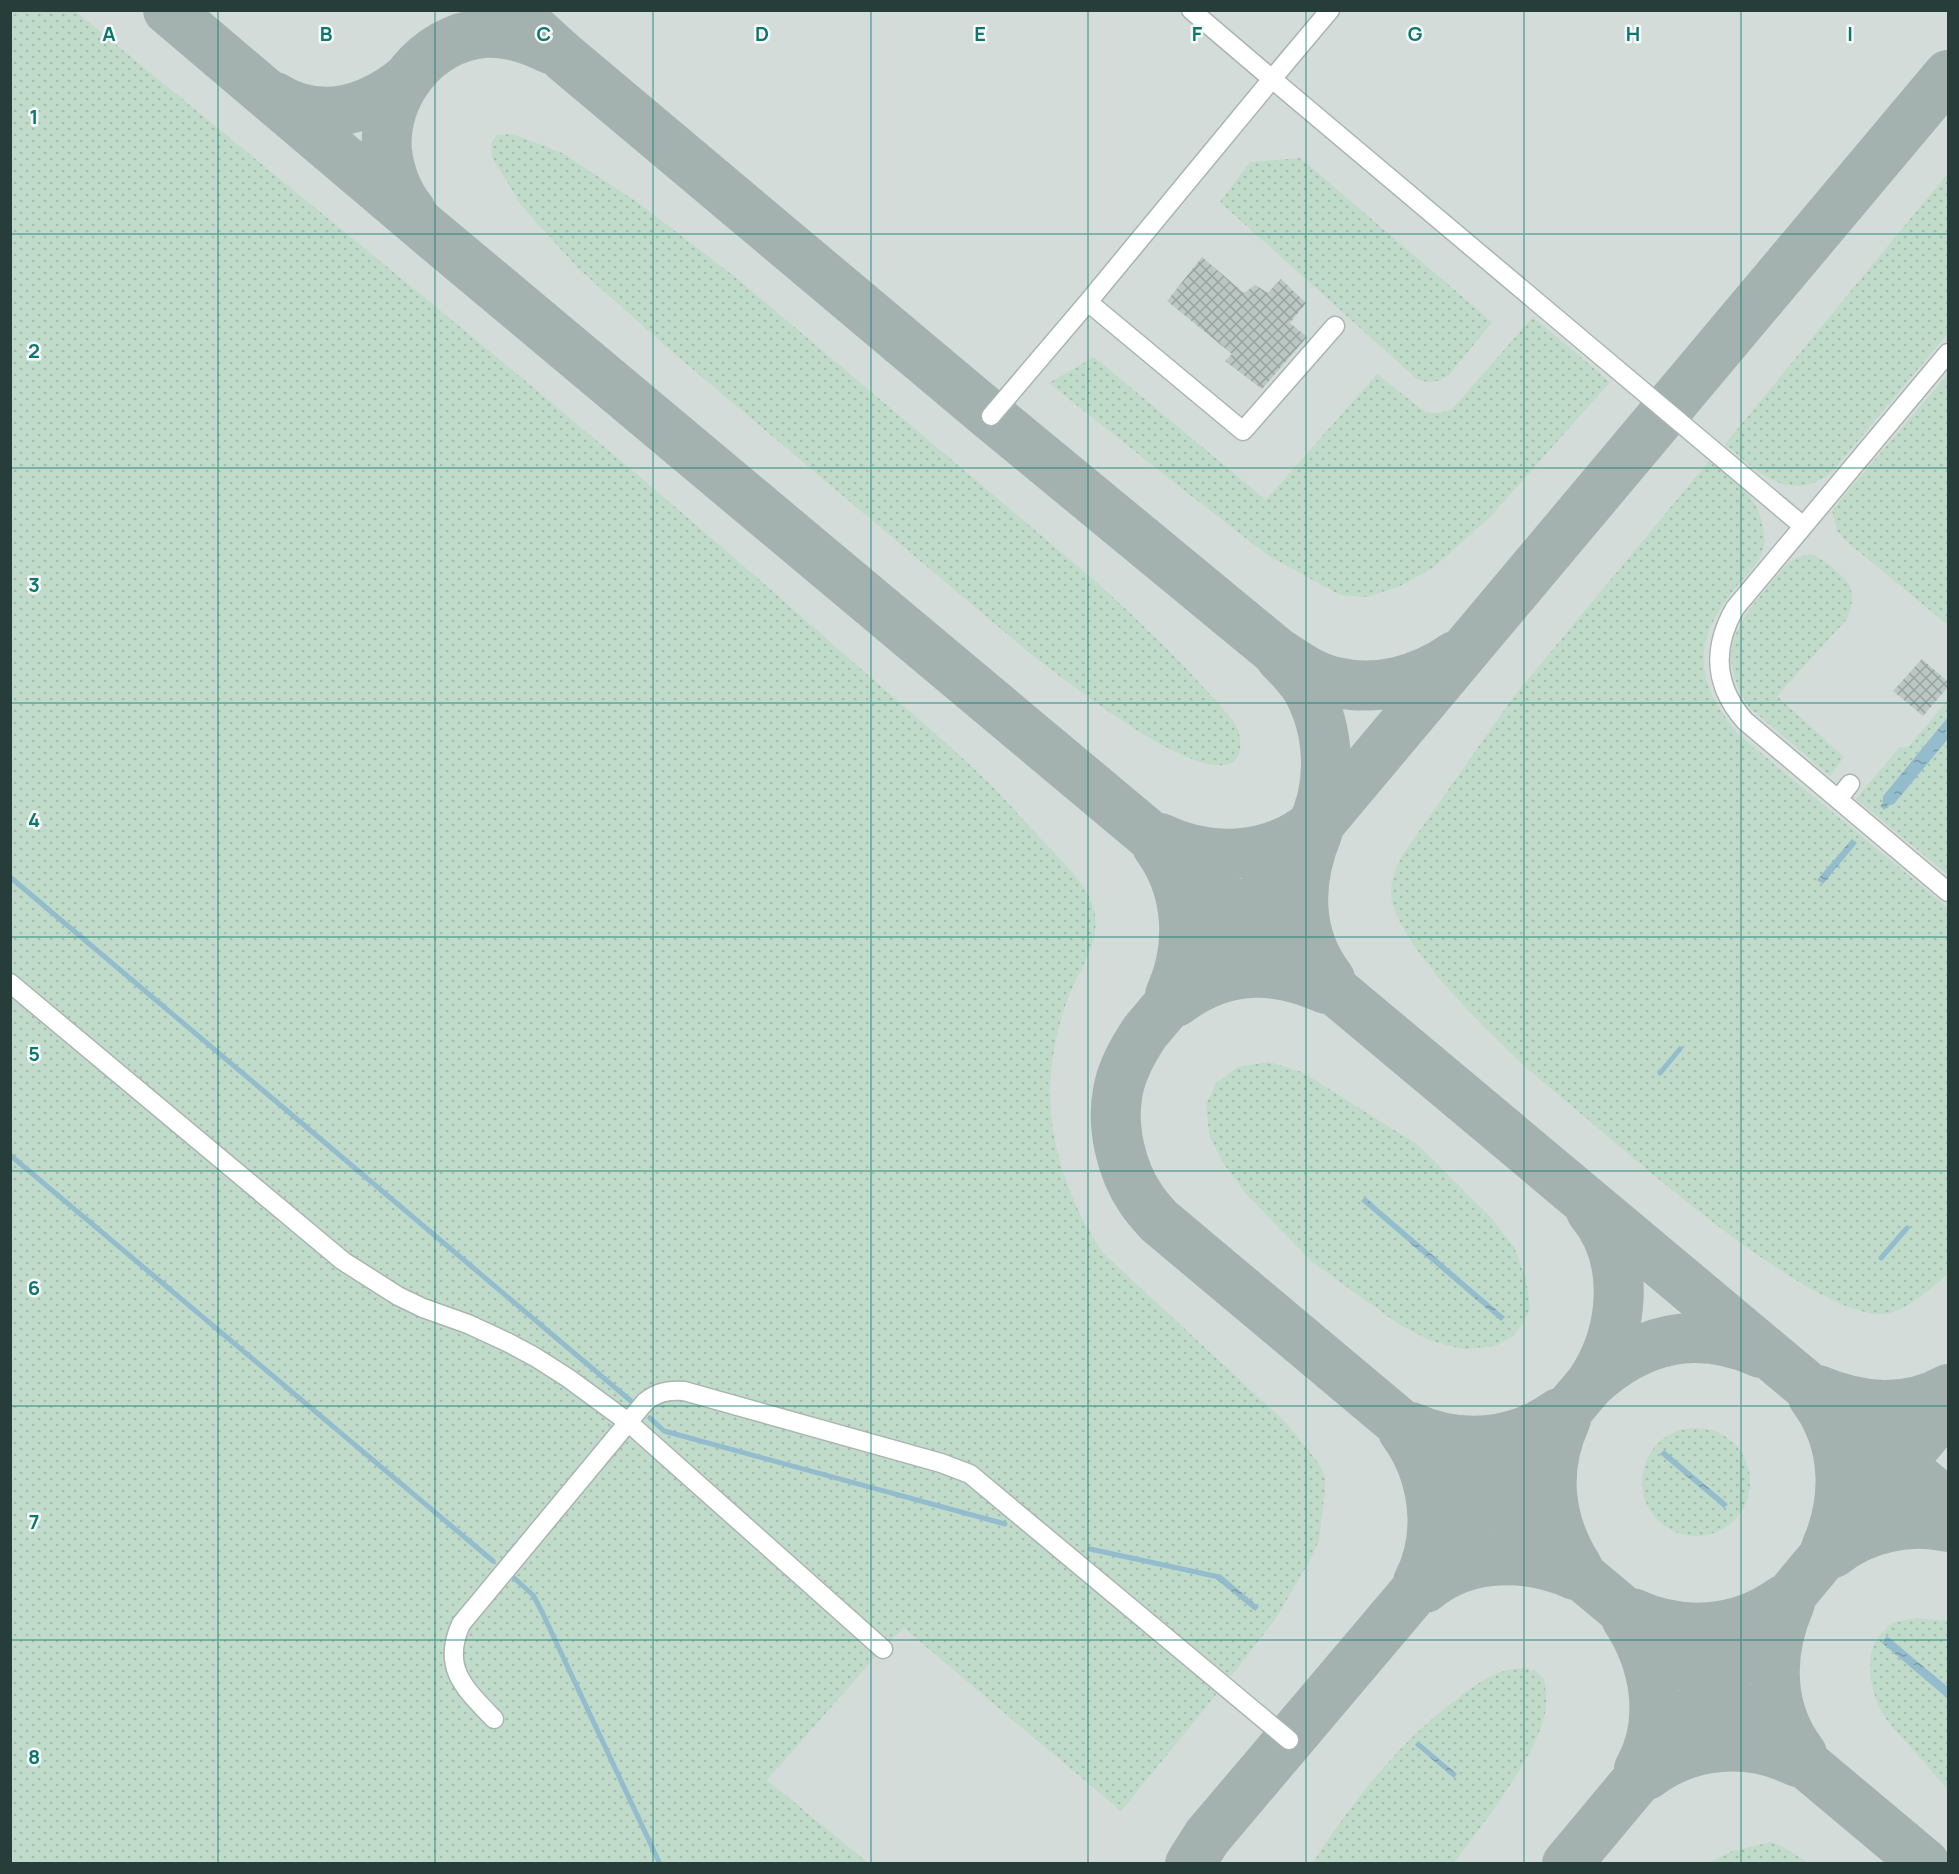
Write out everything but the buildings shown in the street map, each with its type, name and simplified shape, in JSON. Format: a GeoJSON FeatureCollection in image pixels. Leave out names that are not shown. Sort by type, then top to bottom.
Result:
{"type":"FeatureCollection","features":[{"type":"Feature","properties":{"kind":"lane"},"geometry":{"type":"LineString","coordinates":[[1191,10],[1803,526]]}},
{"type":"Feature","properties":{"kind":"lane"},"geometry":{"type":"LineString","coordinates":[[991,416],[1330,10]]}},
{"type":"Feature","properties":{"kind":"lane"},"geometry":{"type":"LineString","coordinates":[[1088,302],[1242,431],[1335,326]]}},
{"type":"Feature","properties":{"kind":"lane"},"geometry":{"type":"LineString","coordinates":[[1948,353],[1735,608],[1721,638],[1720,669],[1728,698],[1745,721],[1948,892]]}},
{"type":"Feature","properties":{"kind":"lane"},"geometry":{"type":"LineString","coordinates":[[1838,799],[1851,784]]}},
{"type":"Feature","properties":{"kind":"lane"},"geometry":{"type":"LineString","coordinates":[[10,983],[343,1261],[415,1304],[468,1324],[535,1357],[628,1422],[883,1649]]}},
{"type":"Feature","properties":{"kind":"lane"},"geometry":{"type":"LineString","coordinates":[[494,1719],[467,1691],[459,1679],[453,1659],[453,1649],[459,1629],[472,1609],[645,1402],[653,1395],[672,1390],[684,1391],[941,1463],[970,1474],[1289,1740]]}},
{"type":"Feature","properties":{"kind":"shaded area"},"geometry":{"type":"Polygon","coordinates":[[[11,11],[1948,11],[1948,1863],[11,1864],[11,11]]]}},
{"type":"Feature","properties":{"kind":"green space"},"geometry":{"type":"Polygon","coordinates":[[[11,11],[75,11],[464,330],[752,573],[989,783],[1082,885],[1093,906],[1096,928],[1094,939],[1059,1025],[1051,1068],[1052,1124],[1065,1178],[1088,1229],[1103,1253],[1288,1425],[1319,1464],[1325,1476],[1319,1541],[1276,1618],[1228,1680],[949,1457],[687,1382],[655,1386],[631,1406],[622,1408],[465,1316],[396,1286],[332,1242],[11,973],[11,11]]]}},
{"type":"Feature","properties":{"kind":"green space"},"geometry":{"type":"Polygon","coordinates":[[[513,134],[562,153],[637,202],[735,277],[1095,581],[1163,645],[1228,714],[1240,738],[1240,749],[1236,759],[1233,762],[1215,765],[1190,758],[1128,724],[1096,702],[1026,650],[670,350],[578,268],[521,205],[492,157],[491,143],[497,135],[513,134]]]}},
{"type":"Feature","properties":{"kind":"green space"},"geometry":{"type":"Polygon","coordinates":[[[1300,158],[1492,322],[1449,375],[1433,382],[1417,379],[1220,202],[1250,162],[1300,158]]]}},
{"type":"Feature","properties":{"kind":"green space"},"geometry":{"type":"Polygon","coordinates":[[[1948,173],[1948,333],[1831,473],[1815,482],[1801,486],[1774,481],[1725,444],[1948,173]]]}},
{"type":"Feature","properties":{"kind":"green space"},"geometry":{"type":"Polygon","coordinates":[[[1533,317],[1610,382],[1490,517],[1434,567],[1400,586],[1367,597],[1340,595],[1269,556],[1049,383],[1094,357],[1266,500],[1377,374],[1425,412],[1435,413],[1452,409],[1533,317]]]}},
{"type":"Feature","properties":{"kind":"green space"},"geometry":{"type":"Polygon","coordinates":[[[1948,374],[1948,625],[1846,541],[1837,531],[1832,510],[1948,374]]]}},
{"type":"Feature","properties":{"kind":"green space"},"geometry":{"type":"Polygon","coordinates":[[[1709,461],[1752,499],[1764,531],[1762,552],[1722,607],[1711,625],[1705,643],[1706,678],[1713,696],[1738,734],[1948,908],[1948,1273],[1910,1304],[1884,1314],[1854,1309],[1816,1291],[1773,1265],[1683,1199],[1525,1067],[1462,1004],[1432,969],[1406,932],[1396,914],[1391,898],[1396,868],[1403,854],[1515,695],[1709,461]]]}},
{"type":"Feature","properties":{"kind":"green space"},"geometry":{"type":"Polygon","coordinates":[[[1810,554],[1826,562],[1846,580],[1851,591],[1852,603],[1847,619],[1777,696],[1844,757],[1830,776],[1749,707],[1737,685],[1732,665],[1732,647],[1747,614],[1787,564],[1796,558],[1810,554]]]}},
{"type":"Feature","properties":{"kind":"green space"},"geometry":{"type":"Polygon","coordinates":[[[1948,700],[1948,717],[1883,795],[1888,806],[1894,804],[1948,739],[1948,875],[1856,799],[1899,748],[1909,746],[1948,700]]]}},
{"type":"Feature","properties":{"kind":"green space"},"geometry":{"type":"Polygon","coordinates":[[[10,995],[344,1272],[403,1306],[519,1357],[563,1385],[618,1426],[452,1623],[448,1642],[449,1670],[453,1681],[468,1702],[492,1725],[501,1716],[476,1690],[465,1673],[463,1648],[467,1632],[475,1617],[629,1435],[877,1655],[767,1780],[868,1863],[11,1863],[10,995]]]}},
{"type":"Feature","properties":{"kind":"green space"},"geometry":{"type":"Polygon","coordinates":[[[1269,1062],[1302,1072],[1418,1145],[1491,1218],[1514,1247],[1526,1279],[1530,1308],[1523,1324],[1512,1337],[1495,1346],[1464,1349],[1431,1341],[1400,1325],[1312,1262],[1247,1195],[1223,1163],[1209,1134],[1206,1105],[1216,1083],[1238,1067],[1269,1062]]]}},
{"type":"Feature","properties":{"kind":"green space"},"geometry":{"type":"Polygon","coordinates":[[[676,1397],[937,1469],[961,1478],[1219,1691],[1121,1811],[904,1628],[888,1643],[643,1426],[649,1410],[659,1403],[676,1397]]]}},
{"type":"Feature","properties":{"kind":"green space"},"geometry":{"type":"Polygon","coordinates":[[[1696,1428],[1717,1432],[1734,1444],[1746,1461],[1750,1482],[1746,1503],[1734,1520],[1717,1532],[1696,1536],[1675,1532],[1658,1520],[1646,1503],[1642,1482],[1646,1461],[1658,1444],[1675,1432],[1696,1428]]]}},
{"type":"Feature","properties":{"kind":"green space"},"geometry":{"type":"Polygon","coordinates":[[[1914,1618],[1948,1621],[1948,1687],[1887,1636],[1882,1643],[1948,1699],[1948,1790],[1886,1719],[1871,1682],[1870,1658],[1879,1636],[1894,1623],[1914,1618]]]}},
{"type":"Feature","properties":{"kind":"green space"},"geometry":{"type":"Polygon","coordinates":[[[1522,1668],[1535,1670],[1544,1679],[1546,1703],[1542,1723],[1523,1765],[1454,1863],[1312,1864],[1377,1775],[1435,1716],[1495,1674],[1522,1668]]]}},
{"type":"Feature","properties":{"kind":"green space"},"geometry":{"type":"Polygon","coordinates":[[[1772,1842],[1808,1863],[1708,1863],[1732,1851],[1772,1842]]]}},
{"type":"Feature","properties":{"kind":"water"},"geometry":{"type":"Polygon","coordinates":[[[1948,717],[1948,739],[1894,804],[1884,810],[1880,806],[1883,803],[1883,796],[1948,717]]]}},
{"type":"Feature","properties":{"kind":"water"},"geometry":{"type":"Polygon","coordinates":[[[1852,839],[1857,843],[1823,884],[1817,880],[1852,839]]]}},
{"type":"Feature","properties":{"kind":"water"},"geometry":{"type":"Polygon","coordinates":[[[1365,1197],[1505,1317],[1501,1321],[1361,1201],[1365,1197]]]}},
{"type":"Feature","properties":{"kind":"water"},"geometry":{"type":"Polygon","coordinates":[[[1664,1450],[1728,1504],[1724,1508],[1660,1454],[1664,1450]]]}},
{"type":"Feature","properties":{"kind":"water"},"geometry":{"type":"Polygon","coordinates":[[[1220,1574],[1259,1607],[1255,1611],[1216,1579],[1220,1574]]]}},
{"type":"Feature","properties":{"kind":"water"},"geometry":{"type":"Polygon","coordinates":[[[1887,1636],[1948,1687],[1948,1699],[1882,1643],[1887,1636]]]}},
{"type":"Feature","properties":{"kind":"water"},"geometry":{"type":"Polygon","coordinates":[[[1418,1741],[1457,1774],[1454,1778],[1415,1745],[1418,1741]]]}},
{"type":"Feature","properties":{"kind":"waterway"},"geometry":{"type":"LineString","coordinates":[[10,877],[631,1401]]}},
{"type":"Feature","properties":{"kind":"waterway"},"geometry":{"type":"LineString","coordinates":[[1660,1073],[1680,1049]]}},
{"type":"Feature","properties":{"kind":"waterway"},"geometry":{"type":"LineString","coordinates":[[10,1155],[493,1561]]}},
{"type":"Feature","properties":{"kind":"waterway"},"geometry":{"type":"LineString","coordinates":[[1881,1258],[1907,1228]]}},
{"type":"Feature","properties":{"kind":"waterway"},"geometry":{"type":"LineString","coordinates":[[650,1418],[664,1431],[1005,1524]]}},
{"type":"Feature","properties":{"kind":"waterway"},"geometry":{"type":"LineString","coordinates":[[1090,1549],[1219,1577],[1222,1580]]}},
{"type":"Feature","properties":{"kind":"waterway"},"geometry":{"type":"LineString","coordinates":[[513,1577],[533,1595],[542,1612],[660,1864]]}},
{"type":"Feature","properties":{"kind":"taxiway"},"geometry":{"type":"LineString","coordinates":[[168,10],[426,229],[1948,1504]]}},
{"type":"Feature","properties":{"kind":"taxiway"},"geometry":{"type":"LineString","coordinates":[[512,10],[565,58],[991,416],[1277,652],[1319,677],[1335,682],[1366,686],[1398,682],[1428,672],[1455,656]]}},
{"type":"Feature","properties":{"kind":"taxiway"},"geometry":{"type":"LineString","coordinates":[[411,211],[402,198],[390,168],[387,131],[400,91],[412,73],[426,58],[443,46],[463,37],[484,33],[518,36],[550,49]]}},
{"type":"Feature","properties":{"kind":"taxiway"},"geometry":{"type":"LineString","coordinates":[[1925,1864],[1159,1221],[1143,1202],[1128,1175],[1119,1147],[1116,1104],[1125,1067],[1145,1032],[1948,75]]}},
{"type":"Feature","properties":{"kind":"taxiway"},"geometry":{"type":"LineString","coordinates":[[275,97],[292,106],[310,110],[327,112],[344,110],[377,98],[408,78]]}},
{"type":"Feature","properties":{"kind":"taxiway"},"geometry":{"type":"LineString","coordinates":[[1280,657],[1307,689],[1315,705],[1324,740],[1326,758],[1323,794],[1311,828]]}},
{"type":"Feature","properties":{"kind":"taxiway"},"geometry":{"type":"LineString","coordinates":[[1160,838],[1197,851],[1237,853],[1257,851],[1276,845],[1311,826]]}},
{"type":"Feature","properties":{"kind":"taxiway"},"geometry":{"type":"LineString","coordinates":[[1318,831],[1306,869],[1303,907],[1311,944],[1330,979]]}},
{"type":"Feature","properties":{"kind":"taxiway"},"geometry":{"type":"LineString","coordinates":[[1157,846],[1176,881],[1184,919],[1182,958],[1170,995]]}},
{"type":"Feature","properties":{"kind":"taxiway"},"geometry":{"type":"LineString","coordinates":[[1176,1002],[1212,981],[1249,973],[1287,976],[1326,989]]}},
{"type":"Feature","properties":{"kind":"taxiway"},"geometry":{"type":"LineString","coordinates":[[1190,1864],[1207,1837],[1590,1384],[1610,1343],[1619,1297],[1618,1274],[1613,1252],[1604,1230],[1591,1211]]}},
{"type":"Feature","properties":{"kind":"taxiway"},"geometry":{"type":"LineString","coordinates":[[1590,1384],[1629,1355],[1671,1340],[1714,1339],[1761,1353]]}},
{"type":"Feature","properties":{"kind":"taxiway"},"geometry":{"type":"LineString","coordinates":[[1818,1390],[1850,1401],[1883,1405],[1916,1401],[1948,1389]]}},
{"type":"Feature","properties":{"kind":"taxiway"},"geometry":{"type":"LineString","coordinates":[[1813,1397],[1832,1432],[1840,1470],[1838,1510],[1826,1548]]}},
{"type":"Feature","properties":{"kind":"taxiway"},"geometry":{"type":"LineString","coordinates":[[1567,1864],[1948,1407]]}},
{"type":"Feature","properties":{"kind":"taxiway"},"geometry":{"type":"LineString","coordinates":[[1411,1427],[1449,1439],[1487,1440],[1524,1432],[1559,1413]]}},
{"type":"Feature","properties":{"kind":"taxiway"},"geometry":{"type":"LineString","coordinates":[[1566,1419],[1554,1457],[1552,1495],[1560,1532],[1578,1568]]}},
{"type":"Feature","properties":{"kind":"taxiway"},"geometry":{"type":"LineString","coordinates":[[1403,1431],[1422,1466],[1432,1504],[1431,1544],[1418,1582]]}},
{"type":"Feature","properties":{"kind":"taxiway"},"geometry":{"type":"LineString","coordinates":[[1833,1553],[1859,1537],[1888,1527],[1918,1524],[1948,1527]]}},
{"type":"Feature","properties":{"kind":"taxiway"},"geometry":{"type":"LineString","coordinates":[[1425,1588],[1459,1568],[1498,1561],[1537,1563],[1575,1575]]}},
{"type":"Feature","properties":{"kind":"taxiway"},"geometry":{"type":"LineString","coordinates":[[1632,1613],[1670,1625],[1709,1627],[1748,1619],[1783,1600]]}},
{"type":"Feature","properties":{"kind":"taxiway"},"geometry":{"type":"LineString","coordinates":[[1790,1603],[1778,1642],[1775,1681],[1777,1700],[1783,1719],[1802,1754]]}},
{"type":"Feature","properties":{"kind":"taxiway"},"geometry":{"type":"LineString","coordinates":[[1626,1618],[1644,1653],[1654,1692],[1652,1731],[1639,1769]]}},
{"type":"Feature","properties":{"kind":"taxiway"},"geometry":{"type":"LineString","coordinates":[[1647,1775],[1682,1756],[1720,1747],[1759,1749],[1797,1762]]}}]}
